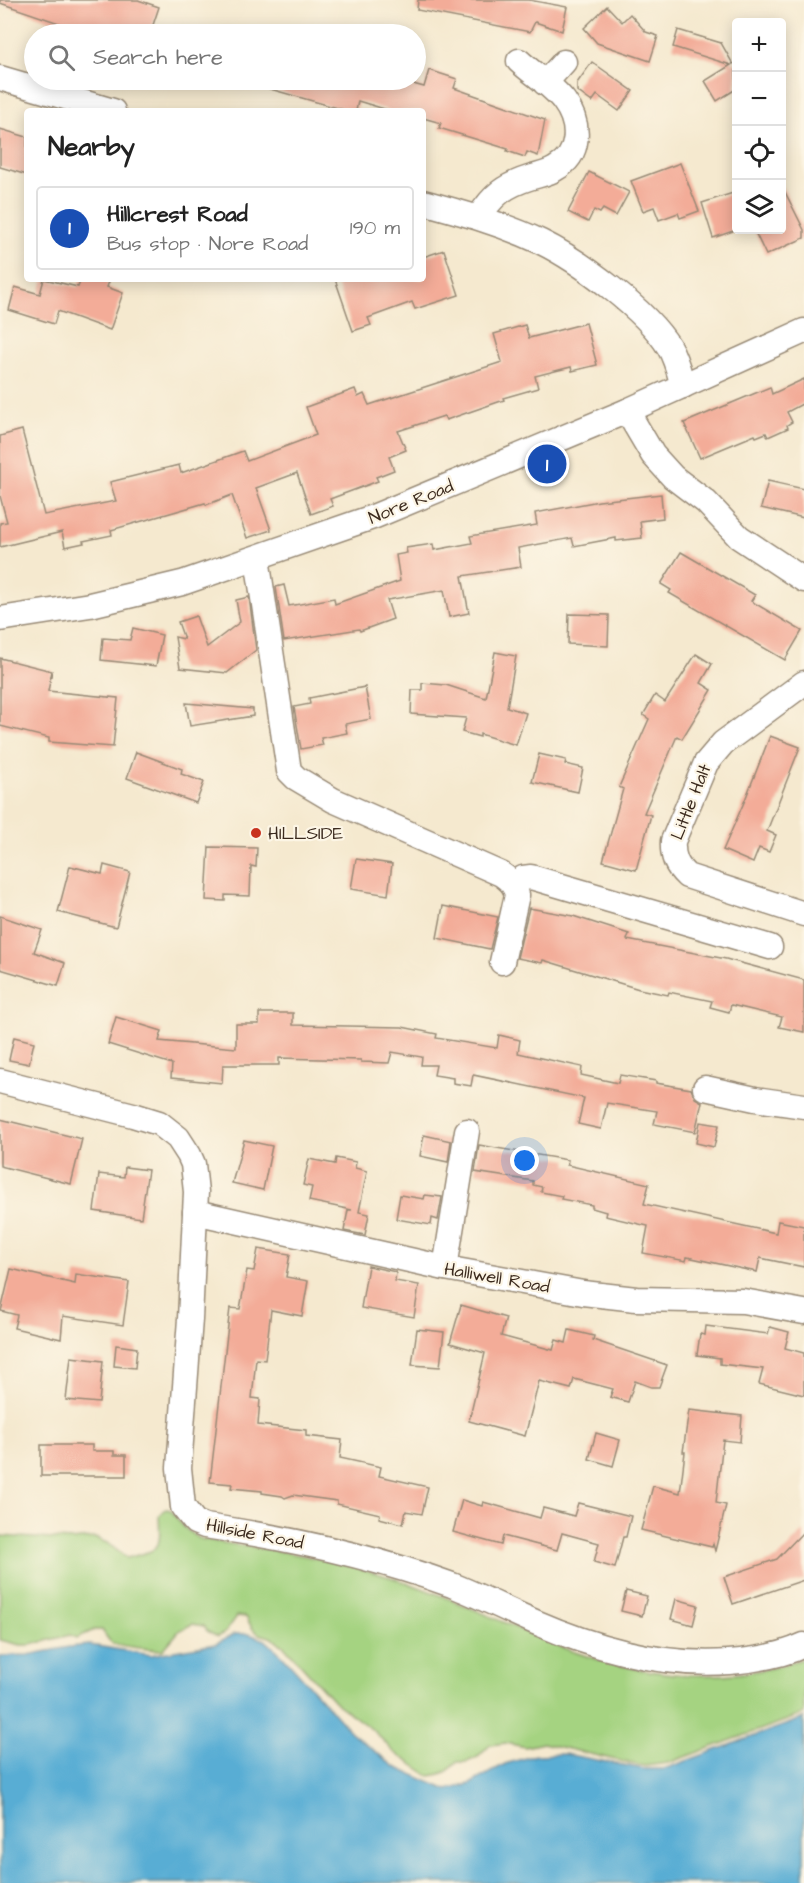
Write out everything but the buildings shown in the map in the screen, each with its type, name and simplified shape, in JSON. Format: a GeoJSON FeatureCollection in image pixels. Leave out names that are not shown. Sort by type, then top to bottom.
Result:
{"type":"FeatureCollection","features":[{"type":"Feature","properties":{"kind":"street"},"geometry":{"type":"LineString","coordinates":[[479,217],[491,199],[500,191],[556,169],[572,156],[576,141],[570,111],[564,100],[519,61]]}},
{"type":"Feature","properties":{"kind":"street"},"geometry":{"type":"LineString","coordinates":[[545,83],[564,62]]}},
{"type":"Feature","properties":{"kind":"street"},"geometry":{"type":"LineString","coordinates":[[0,78],[24,85]]}},
{"type":"Feature","properties":{"kind":"street"},"geometry":{"type":"LineString","coordinates":[[41,90],[103,108]]}},
{"type":"Feature","properties":{"kind":"street"},"geometry":{"type":"LineString","coordinates":[[426,202],[479,217],[541,242],[589,271],[625,300],[668,346],[678,366],[683,386]]}},
{"type":"Feature","properties":{"kind":"street","name":"Nore Road"},"geometry":{"type":"LineString","coordinates":[[0,619],[90,604],[182,584],[373,518],[627,411],[804,331]]}},
{"type":"Feature","properties":{"kind":"street"},"geometry":{"type":"LineString","coordinates":[[627,411],[653,455],[673,477],[706,502],[739,537],[804,580]]}},
{"type":"Feature","properties":{"kind":"street"},"geometry":{"type":"LineString","coordinates":[[257,558],[289,771],[296,778],[333,800],[501,874],[513,884],[517,895],[502,962]]}},
{"type":"Feature","properties":{"kind":"street","name":"Little Halt"},"geometry":{"type":"LineString","coordinates":[[804,683],[723,742],[714,752],[706,763],[674,841],[673,850],[678,866],[687,876],[804,914]]}},
{"type":"Feature","properties":{"kind":"street"},"geometry":{"type":"LineString","coordinates":[[513,884],[523,878],[531,877],[770,947]]}},
{"type":"Feature","properties":{"kind":"street","name":"Hillside Road"},"geometry":{"type":"LineString","coordinates":[[0,1081],[159,1123],[170,1130],[185,1147],[193,1164],[196,1192],[190,1319],[178,1468],[183,1507],[195,1522],[205,1526],[289,1539],[379,1562],[453,1586],[592,1644],[647,1659],[684,1664],[747,1660],[770,1656],[804,1645]]}},
{"type":"Feature","properties":{"kind":"street"},"geometry":{"type":"LineString","coordinates":[[718,1099],[804,1106]]}},
{"type":"Feature","properties":{"kind":"street"},"geometry":{"type":"LineString","coordinates":[[444,1268],[467,1131]]}},
{"type":"Feature","properties":{"kind":"street","name":"Halliwell Road"},"geometry":{"type":"LineString","coordinates":[[195,1212],[444,1268],[583,1293],[636,1299],[743,1300],[804,1312]]}},
{"type":"Feature","properties":{"kind":"green space"},"geometry":{"type":"Polygon","coordinates":[[[166,1509],[171,1510],[187,1530],[201,1539],[295,1554],[405,1582],[444,1596],[556,1645],[616,1664],[647,1671],[711,1675],[743,1673],[804,1658],[804,1714],[668,1763],[645,1766],[543,1743],[525,1747],[506,1743],[490,1745],[478,1757],[467,1762],[457,1762],[445,1772],[430,1776],[394,1752],[374,1731],[335,1702],[284,1646],[270,1637],[259,1634],[252,1628],[246,1617],[237,1616],[225,1633],[218,1637],[208,1632],[204,1626],[192,1624],[179,1631],[163,1650],[136,1648],[114,1643],[102,1630],[94,1630],[77,1638],[70,1635],[30,1645],[0,1640],[0,1536],[70,1540],[95,1538],[107,1543],[127,1558],[146,1553],[156,1547],[159,1536],[159,1516],[166,1509]]]}},
{"type":"Feature","properties":{"kind":"water"},"geometry":{"type":"Polygon","coordinates":[[[234,1634],[249,1634],[265,1640],[282,1655],[351,1732],[395,1767],[447,1790],[470,1784],[505,1764],[536,1755],[565,1754],[644,1769],[664,1769],[804,1718],[804,1883],[0,1883],[0,1656],[28,1655],[90,1645],[151,1655],[216,1644],[234,1634]]]}},
{"type":"Feature","properties":{"kind":"place","name":"Hillcrest Road"},"geometry":{"type":"Point","coordinates":[547,464]}},
{"type":"Feature","properties":{"kind":"place","name":"HILLSIDE"},"geometry":{"type":"Point","coordinates":[256,833]}}]}
